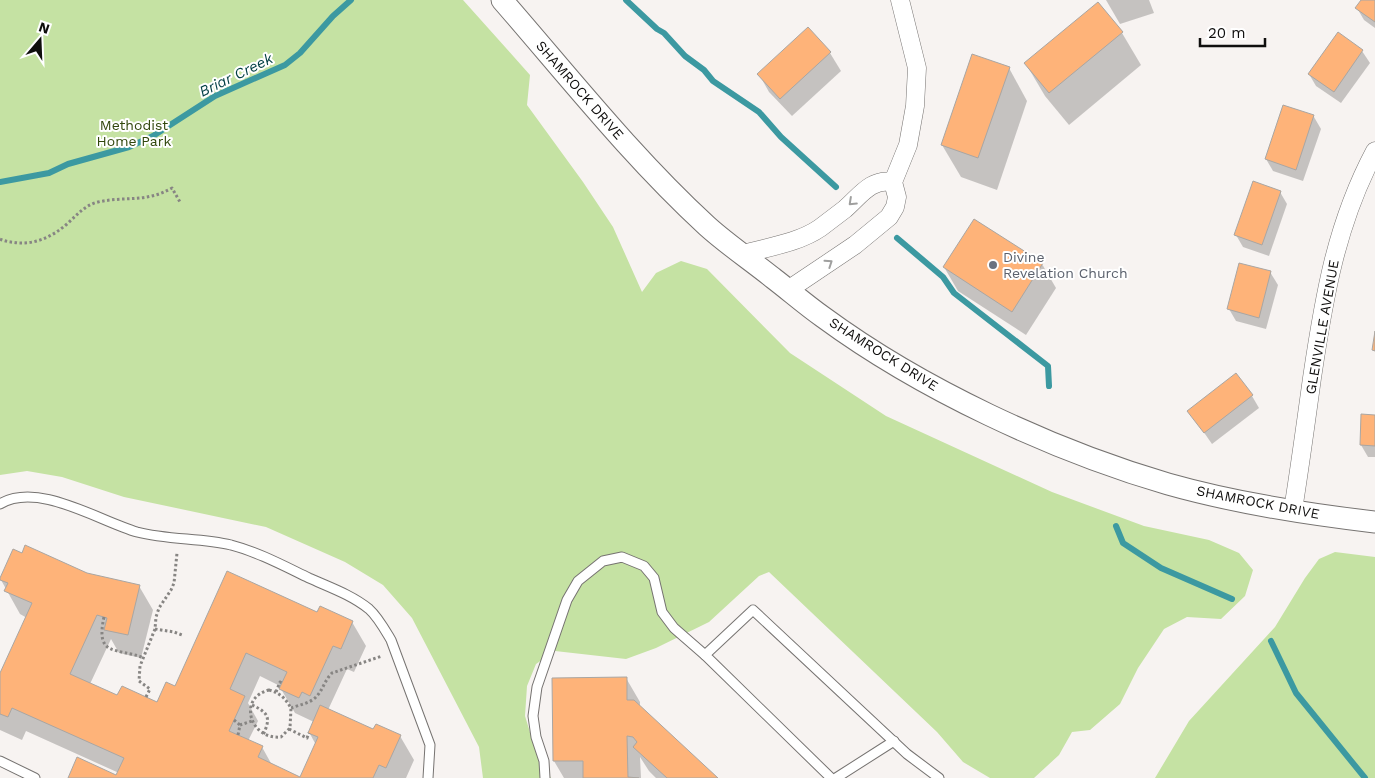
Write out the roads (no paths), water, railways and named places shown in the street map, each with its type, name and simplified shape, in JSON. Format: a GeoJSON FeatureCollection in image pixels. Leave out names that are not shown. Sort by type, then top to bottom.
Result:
{"type":"FeatureCollection","features":[{"type":"Feature","properties":{"kind":"street","name":"SHAMROCK DRIVE"},"geometry":{"type":"LineString","coordinates":[[502,0],[637,156],[708,227],[824,318],[902,368],[1016,427],[1086,456],[1168,484],[1255,504],[1375,522]]}},
{"type":"Feature","properties":{"kind":"street"},"geometry":{"type":"LineString","coordinates":[[788,290],[855,245],[889,217],[895,207],[897,196],[893,182],[908,145],[915,106],[917,68],[900,0]]}},
{"type":"Feature","properties":{"kind":"street","name":"GLENVILLE AVENUE"},"geometry":{"type":"LineString","coordinates":[[1293,510],[1322,312],[1332,262],[1346,215],[1365,169],[1375,151]]}},
{"type":"Feature","properties":{"kind":"street"},"geometry":{"type":"LineString","coordinates":[[743,254],[802,237],[819,228],[844,209],[869,186],[884,180],[893,182]]}},
{"type":"Feature","properties":{"kind":"lane"},"geometry":{"type":"LineString","coordinates":[[0,504],[15,498],[33,497],[52,501],[138,532],[231,545],[258,554],[352,597],[370,610],[391,640],[430,746],[428,778]]}},
{"type":"Feature","properties":{"kind":"lane"},"geometry":{"type":"LineString","coordinates":[[545,778],[544,761],[536,737],[533,716],[537,687],[567,600],[578,580],[603,560],[622,557],[644,566],[654,578],[662,612],[674,628],[705,655],[831,778]]}},
{"type":"Feature","properties":{"kind":"lane"},"geometry":{"type":"LineString","coordinates":[[705,655],[753,610],[894,742],[939,778]]}},
{"type":"Feature","properties":{"kind":"lane"},"geometry":{"type":"LineString","coordinates":[[836,778],[894,742]]}},
{"type":"Feature","properties":{"kind":"lane"},"geometry":{"type":"LineString","coordinates":[[0,761],[35,778]]}},
{"type":"Feature","properties":{"kind":"waterway","name":"Briar Creek"},"geometry":{"type":"LineString","coordinates":[[0,182],[49,173],[68,164],[129,147],[153,136],[215,96],[285,65],[300,53],[333,16],[351,0]]}},
{"type":"Feature","properties":{"kind":"waterway"},"geometry":{"type":"LineString","coordinates":[[626,0],[657,29],[664,33],[685,56],[704,70],[713,81],[759,112],[781,137],[836,187]]}},
{"type":"Feature","properties":{"kind":"waterway"},"geometry":{"type":"LineString","coordinates":[[897,238],[943,277],[954,293],[1048,366],[1049,386]]}},
{"type":"Feature","properties":{"kind":"waterway"},"geometry":{"type":"LineString","coordinates":[[1116,526],[1123,543],[1161,568],[1232,599]]}},
{"type":"Feature","properties":{"kind":"waterway"},"geometry":{"type":"LineString","coordinates":[[1271,641],[1296,693],[1365,778]]}},
{"type":"Feature","properties":{"kind":"place","name":"Divine Revelation Church"},"geometry":{"type":"Point","coordinates":[993,265]}},
{"type":"Feature","properties":{"kind":"park label","name":"Methodist Home Park"},"geometry":{"type":"Point","coordinates":[134,134]}}]}
